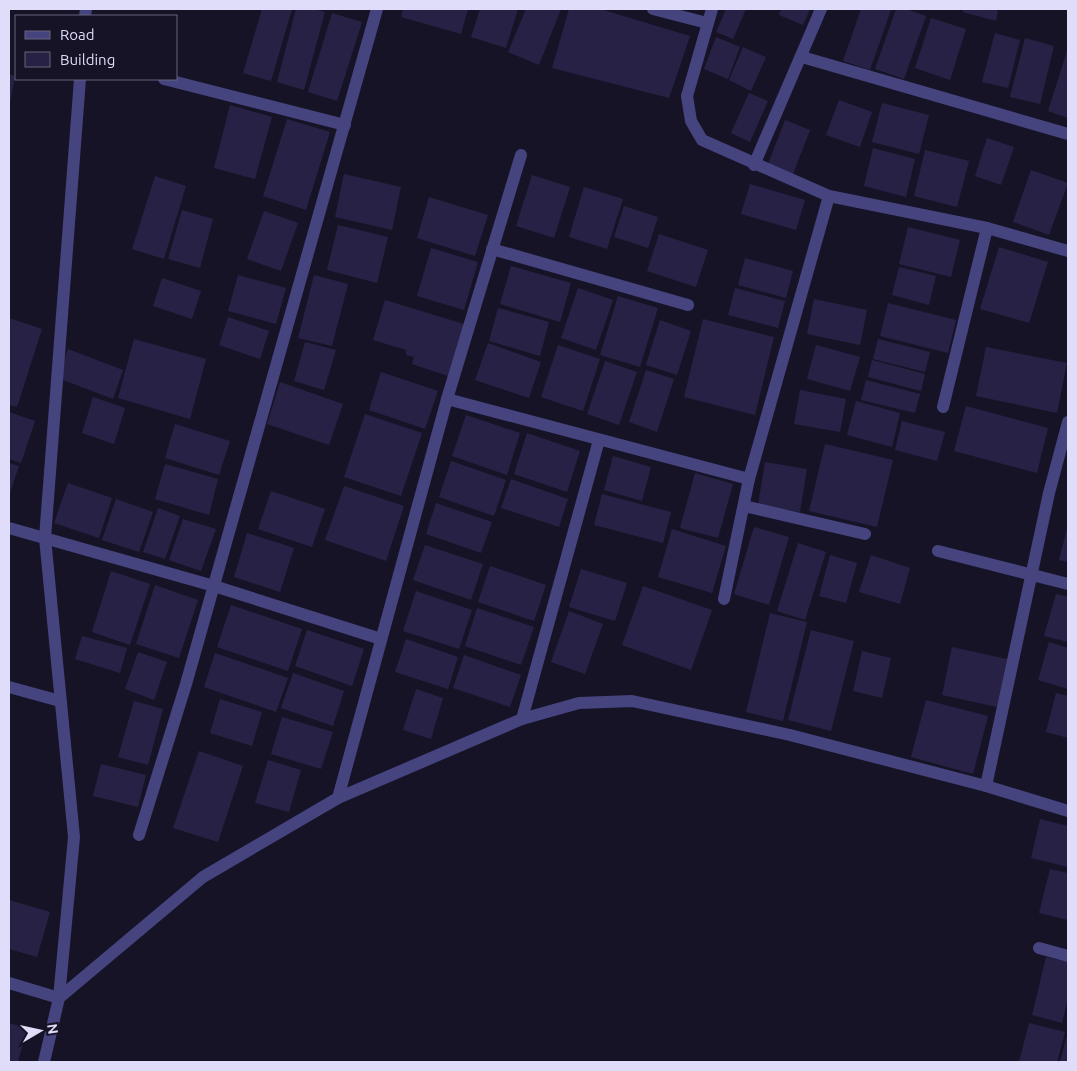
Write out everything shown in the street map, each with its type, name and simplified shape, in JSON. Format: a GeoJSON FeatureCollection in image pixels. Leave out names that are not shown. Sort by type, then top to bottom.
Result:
{"type":"FeatureCollection","features":[{"type":"Feature","properties":{"kind":"street"},"geometry":{"type":"LineString","coordinates":[[139,835],[186,684],[377,9]]}},
{"type":"Feature","properties":{"kind":"street"},"geometry":{"type":"LineString","coordinates":[[653,9],[707,24]]}},
{"type":"Feature","properties":{"kind":"street"},"geometry":{"type":"LineString","coordinates":[[712,9],[687,96],[691,121],[702,140],[754,165],[829,196],[987,228],[1068,251]]}},
{"type":"Feature","properties":{"kind":"street"},"geometry":{"type":"LineString","coordinates":[[754,165],[821,9]]}},
{"type":"Feature","properties":{"kind":"street"},"geometry":{"type":"LineString","coordinates":[[802,57],[1068,134]]}},
{"type":"Feature","properties":{"kind":"street"},"geometry":{"type":"LineString","coordinates":[[44,1062],[59,998],[74,836],[45,538],[80,80]]}},
{"type":"Feature","properties":{"kind":"street"},"geometry":{"type":"LineString","coordinates":[[168,80],[345,125]]}},
{"type":"Feature","properties":{"kind":"street"},"geometry":{"type":"LineString","coordinates":[[338,798],[447,399],[521,155]]}},
{"type":"Feature","properties":{"kind":"street"},"geometry":{"type":"LineString","coordinates":[[724,600],[749,479],[829,196]]}},
{"type":"Feature","properties":{"kind":"street"},"geometry":{"type":"LineString","coordinates":[[943,407],[987,228]]}},
{"type":"Feature","properties":{"kind":"street"},"geometry":{"type":"LineString","coordinates":[[492,249],[688,305]]}},
{"type":"Feature","properties":{"kind":"street"},"geometry":{"type":"LineString","coordinates":[[447,399],[749,479]]}},
{"type":"Feature","properties":{"kind":"street"},"geometry":{"type":"LineString","coordinates":[[986,786],[1049,493],[1068,422]]}},
{"type":"Feature","properties":{"kind":"street"},"geometry":{"type":"LineString","coordinates":[[522,718],[599,440]]}},
{"type":"Feature","properties":{"kind":"street"},"geometry":{"type":"LineString","coordinates":[[744,506],[865,534]]}},
{"type":"Feature","properties":{"kind":"street"},"geometry":{"type":"LineString","coordinates":[[9,528],[214,586],[382,639]]}},
{"type":"Feature","properties":{"kind":"street"},"geometry":{"type":"LineString","coordinates":[[938,551],[1031,573],[1068,584]]}},
{"type":"Feature","properties":{"kind":"street"},"geometry":{"type":"LineString","coordinates":[[9,687],[60,701]]}},
{"type":"Feature","properties":{"kind":"street"},"geometry":{"type":"LineString","coordinates":[[59,998],[203,877],[338,798],[522,718],[579,703],[632,701],[790,735],[986,786],[1068,811]]}},
{"type":"Feature","properties":{"kind":"street"},"geometry":{"type":"LineString","coordinates":[[1039,948],[1068,956]]}},
{"type":"Feature","properties":{"kind":"street"},"geometry":{"type":"LineString","coordinates":[[9,982],[59,998]]}},
{"type":"Feature","properties":{"kind":"building"},"geometry":{"type":"Polygon","coordinates":[[[262,9],[292,9],[271,81],[243,73],[262,9]]]}},
{"type":"Feature","properties":{"kind":"building"},"geometry":{"type":"Polygon","coordinates":[[[296,9],[313,9],[325,12],[304,90],[277,82],[296,9]]]}},
{"type":"Feature","properties":{"kind":"building"},"geometry":{"type":"Polygon","coordinates":[[[403,9],[468,9],[461,34],[401,17],[403,9]]]}},
{"type":"Feature","properties":{"kind":"building"},"geometry":{"type":"Polygon","coordinates":[[[480,9],[518,9],[506,48],[471,37],[480,9]]]}},
{"type":"Feature","properties":{"kind":"building"},"geometry":{"type":"Polygon","coordinates":[[[526,9],[561,9],[539,65],[508,52],[526,9]]]}},
{"type":"Feature","properties":{"kind":"building"},"geometry":{"type":"Polygon","coordinates":[[[569,9],[600,9],[690,36],[669,98],[552,68],[569,9]]]}},
{"type":"Feature","properties":{"kind":"building"},"geometry":{"type":"Polygon","coordinates":[[[726,9],[746,9],[733,39],[716,32],[726,9]]]}},
{"type":"Feature","properties":{"kind":"building"},"geometry":{"type":"Polygon","coordinates":[[[781,9],[810,9],[803,25],[779,15],[781,9]]]}},
{"type":"Feature","properties":{"kind":"building"},"geometry":{"type":"Polygon","coordinates":[[[861,9],[891,10],[870,70],[843,61],[861,9]]]}},
{"type":"Feature","properties":{"kind":"building"},"geometry":{"type":"Polygon","coordinates":[[[896,9],[906,9],[926,16],[904,79],[875,69],[896,9]]]}},
{"type":"Feature","properties":{"kind":"building"},"geometry":{"type":"Polygon","coordinates":[[[963,9],[998,9],[996,21],[963,12],[963,9]]]}},
{"type":"Feature","properties":{"kind":"building"},"geometry":{"type":"Polygon","coordinates":[[[332,13],[362,22],[337,101],[308,92],[332,13]]]}},
{"type":"Feature","properties":{"kind":"building"},"geometry":{"type":"Polygon","coordinates":[[[931,18],[966,29],[950,80],[915,68],[931,18]]]}},
{"type":"Feature","properties":{"kind":"building"},"geometry":{"type":"Polygon","coordinates":[[[995,33],[1020,40],[1008,88],[982,82],[995,33]]]}},
{"type":"Feature","properties":{"kind":"building"},"geometry":{"type":"Polygon","coordinates":[[[716,37],[740,47],[728,79],[704,69],[716,37]]]}},
{"type":"Feature","properties":{"kind":"building"},"geometry":{"type":"Polygon","coordinates":[[[1025,38],[1054,46],[1040,104],[1010,97],[1025,38]]]}},
{"type":"Feature","properties":{"kind":"building"},"geometry":{"type":"Polygon","coordinates":[[[743,47],[766,57],[751,91],[729,80],[743,47]]]}},
{"type":"Feature","properties":{"kind":"building"},"geometry":{"type":"Polygon","coordinates":[[[1068,48],[1068,118],[1048,111],[1068,48]]]}},
{"type":"Feature","properties":{"kind":"building"},"geometry":{"type":"Polygon","coordinates":[[[9,74],[15,76],[10,103],[9,103],[9,74]]]}},
{"type":"Feature","properties":{"kind":"building"},"geometry":{"type":"Polygon","coordinates":[[[749,93],[768,101],[750,142],[731,133],[749,93]]]}},
{"type":"Feature","properties":{"kind":"building"},"geometry":{"type":"Polygon","coordinates":[[[839,100],[872,112],[860,147],[826,135],[839,100]]]}},
{"type":"Feature","properties":{"kind":"building"},"geometry":{"type":"Polygon","coordinates":[[[882,103],[929,115],[919,154],[872,142],[882,103]]]}},
{"type":"Feature","properties":{"kind":"building"},"geometry":{"type":"Polygon","coordinates":[[[230,105],[272,117],[255,179],[214,168],[230,105]]]}},
{"type":"Feature","properties":{"kind":"building"},"geometry":{"type":"Polygon","coordinates":[[[287,119],[330,132],[306,210],[263,196],[287,119]]]}},
{"type":"Feature","properties":{"kind":"building"},"geometry":{"type":"Polygon","coordinates":[[[785,120],[810,130],[793,174],[768,164],[785,120]]]}},
{"type":"Feature","properties":{"kind":"building"},"geometry":{"type":"Polygon","coordinates":[[[987,138],[1014,147],[1001,185],[975,176],[987,138]]]}},
{"type":"Feature","properties":{"kind":"building"},"geometry":{"type":"Polygon","coordinates":[[[873,148],[915,159],[906,197],[864,186],[873,148]]]}},
{"type":"Feature","properties":{"kind":"building"},"geometry":{"type":"Polygon","coordinates":[[[925,150],[969,161],[957,207],[914,196],[925,150]]]}},
{"type":"Feature","properties":{"kind":"building"},"geometry":{"type":"Polygon","coordinates":[[[1031,170],[1068,183],[1049,235],[1013,222],[1031,170]]]}},
{"type":"Feature","properties":{"kind":"building"},"geometry":{"type":"Polygon","coordinates":[[[344,174],[401,187],[392,230],[335,217],[344,174]]]}},
{"type":"Feature","properties":{"kind":"building"},"geometry":{"type":"Polygon","coordinates":[[[532,175],[570,187],[554,238],[516,226],[532,175]]]}},
{"type":"Feature","properties":{"kind":"building"},"geometry":{"type":"Polygon","coordinates":[[[155,176],[186,186],[164,259],[132,249],[155,176]]]}},
{"type":"Feature","properties":{"kind":"building"},"geometry":{"type":"Polygon","coordinates":[[[750,184],[805,200],[796,230],[741,214],[750,184]]]}},
{"type":"Feature","properties":{"kind":"building"},"geometry":{"type":"Polygon","coordinates":[[[584,187],[623,199],[607,249],[569,237],[584,187]]]}},
{"type":"Feature","properties":{"kind":"building"},"geometry":{"type":"Polygon","coordinates":[[[429,197],[488,215],[475,256],[417,238],[429,197]]]}},
{"type":"Feature","properties":{"kind":"building"},"geometry":{"type":"Polygon","coordinates":[[[624,206],[658,217],[648,248],[614,237],[624,206]]]}},
{"type":"Feature","properties":{"kind":"building"},"geometry":{"type":"Polygon","coordinates":[[[182,210],[213,219],[200,268],[168,259],[182,210]]]}},
{"type":"Feature","properties":{"kind":"building"},"geometry":{"type":"Polygon","coordinates":[[[264,211],[298,223],[281,271],[247,259],[264,211]]]}},
{"type":"Feature","properties":{"kind":"building"},"geometry":{"type":"Polygon","coordinates":[[[338,225],[388,237],[377,283],[327,270],[338,225]]]}},
{"type":"Feature","properties":{"kind":"building"},"geometry":{"type":"Polygon","coordinates":[[[908,227],[960,240],[951,277],[899,264],[908,227]]]}},
{"type":"Feature","properties":{"kind":"building"},"geometry":{"type":"Polygon","coordinates":[[[659,234],[708,250],[696,287],[647,271],[659,234]]]}},
{"type":"Feature","properties":{"kind":"building"},"geometry":{"type":"Polygon","coordinates":[[[999,247],[1048,262],[1029,323],[980,309],[999,247]]]}},
{"type":"Feature","properties":{"kind":"building"},"geometry":{"type":"Polygon","coordinates":[[[431,248],[478,262],[464,310],[417,296],[431,248]]]}},
{"type":"Feature","properties":{"kind":"building"},"geometry":{"type":"Polygon","coordinates":[[[745,258],[793,271],[786,298],[738,285],[745,258]]]}},
{"type":"Feature","properties":{"kind":"building"},"geometry":{"type":"Polygon","coordinates":[[[511,266],[571,283],[560,322],[500,304],[511,266]]]}},
{"type":"Feature","properties":{"kind":"building"},"geometry":{"type":"Polygon","coordinates":[[[899,267],[936,276],[929,305],[892,295],[899,267]]]}},
{"type":"Feature","properties":{"kind":"building"},"geometry":{"type":"Polygon","coordinates":[[[238,275],[286,288],[276,324],[228,311],[238,275]]]}},
{"type":"Feature","properties":{"kind":"building"},"geometry":{"type":"Polygon","coordinates":[[[314,275],[348,284],[332,346],[298,338],[314,275]]]}},
{"type":"Feature","properties":{"kind":"building"},"geometry":{"type":"Polygon","coordinates":[[[162,278],[201,291],[192,319],[153,306],[162,278]]]}},
{"type":"Feature","properties":{"kind":"building"},"geometry":{"type":"Polygon","coordinates":[[[578,288],[613,300],[596,350],[561,338],[578,288]]]}},
{"type":"Feature","properties":{"kind":"building"},"geometry":{"type":"Polygon","coordinates":[[[735,288],[785,301],[778,328],[728,315],[735,288]]]}},
{"type":"Feature","properties":{"kind":"building"},"geometry":{"type":"Polygon","coordinates":[[[618,296],[658,308],[640,367],[600,355],[618,296]]]}},
{"type":"Feature","properties":{"kind":"building"},"geometry":{"type":"Polygon","coordinates":[[[814,299],[867,310],[860,345],[807,334],[814,299]]]}},
{"type":"Feature","properties":{"kind":"building"},"geometry":{"type":"Polygon","coordinates":[[[385,300],[464,324],[448,376],[412,364],[414,357],[406,355],[406,350],[373,340],[385,300]]]}},
{"type":"Feature","properties":{"kind":"building"},"geometry":{"type":"Polygon","coordinates":[[[888,303],[956,320],[948,353],[880,336],[888,303]]]}},
{"type":"Feature","properties":{"kind":"building"},"geometry":{"type":"Polygon","coordinates":[[[498,308],[549,322],[540,356],[489,341],[498,308]]]}},
{"type":"Feature","properties":{"kind":"building"},"geometry":{"type":"Polygon","coordinates":[[[228,317],[269,331],[260,359],[219,345],[228,317]]]}},
{"type":"Feature","properties":{"kind":"building"},"geometry":{"type":"Polygon","coordinates":[[[9,318],[42,329],[17,407],[9,405],[9,318]]]}},
{"type":"Feature","properties":{"kind":"building"},"geometry":{"type":"Polygon","coordinates":[[[703,319],[774,337],[755,415],[684,397],[703,319]]]}},
{"type":"Feature","properties":{"kind":"building"},"geometry":{"type":"Polygon","coordinates":[[[660,320],[691,331],[677,375],[646,365],[660,320]]]}},
{"type":"Feature","properties":{"kind":"building"},"geometry":{"type":"Polygon","coordinates":[[[134,339],[206,359],[190,419],[118,398],[134,339]]]}},
{"type":"Feature","properties":{"kind":"building"},"geometry":{"type":"Polygon","coordinates":[[[878,339],[930,352],[925,372],[873,359],[878,339]]]}},
{"type":"Feature","properties":{"kind":"building"},"geometry":{"type":"Polygon","coordinates":[[[305,342],[336,350],[324,390],[294,381],[305,342]]]}},
{"type":"Feature","properties":{"kind":"building"},"geometry":{"type":"Polygon","coordinates":[[[488,343],[541,362],[529,398],[475,380],[488,343]]]}},
{"type":"Feature","properties":{"kind":"building"},"geometry":{"type":"Polygon","coordinates":[[[558,345],[600,359],[583,411],[541,397],[558,345]]]}},
{"type":"Feature","properties":{"kind":"building"},"geometry":{"type":"Polygon","coordinates":[[[816,345],[860,357],[850,391],[807,379],[816,345]]]}},
{"type":"Feature","properties":{"kind":"building"},"geometry":{"type":"Polygon","coordinates":[[[986,347],[1067,363],[1057,413],[976,396],[986,347]]]}},
{"type":"Feature","properties":{"kind":"building"},"geometry":{"type":"Polygon","coordinates":[[[68,349],[123,370],[113,399],[58,378],[68,349]]]}},
{"type":"Feature","properties":{"kind":"building"},"geometry":{"type":"Polygon","coordinates":[[[872,360],[925,374],[921,391],[868,377],[872,360]]]}},
{"type":"Feature","properties":{"kind":"building"},"geometry":{"type":"Polygon","coordinates":[[[605,361],[637,372],[619,425],[587,414],[605,361]]]}},
{"type":"Feature","properties":{"kind":"building"},"geometry":{"type":"Polygon","coordinates":[[[646,370],[674,379],[657,432],[629,422],[646,370]]]}},
{"type":"Feature","properties":{"kind":"building"},"geometry":{"type":"Polygon","coordinates":[[[381,372],[438,391],[425,429],[369,410],[381,372]]]}},
{"type":"Feature","properties":{"kind":"building"},"geometry":{"type":"Polygon","coordinates":[[[866,380],[920,394],[915,413],[861,400],[866,380]]]}},
{"type":"Feature","properties":{"kind":"building"},"geometry":{"type":"Polygon","coordinates":[[[280,382],[343,404],[329,445],[267,424],[280,382]]]}},
{"type":"Feature","properties":{"kind":"building"},"geometry":{"type":"Polygon","coordinates":[[[800,390],[846,399],[840,432],[794,424],[800,390]]]}},
{"type":"Feature","properties":{"kind":"building"},"geometry":{"type":"Polygon","coordinates":[[[93,397],[125,408],[114,444],[82,433],[93,397]]]}},
{"type":"Feature","properties":{"kind":"building"},"geometry":{"type":"Polygon","coordinates":[[[856,401],[900,413],[892,447],[847,435],[856,401]]]}},
{"type":"Feature","properties":{"kind":"building"},"geometry":{"type":"Polygon","coordinates":[[[966,406],[1048,428],[1037,473],[954,451],[966,406]]]}},
{"type":"Feature","properties":{"kind":"building"},"geometry":{"type":"Polygon","coordinates":[[[9,412],[35,421],[21,463],[9,459],[9,412]]]}},
{"type":"Feature","properties":{"kind":"building"},"geometry":{"type":"Polygon","coordinates":[[[365,414],[422,433],[401,496],[344,477],[365,414]]]}},
{"type":"Feature","properties":{"kind":"building"},"geometry":{"type":"Polygon","coordinates":[[[466,415],[520,433],[507,475],[452,456],[466,415]]]}},
{"type":"Feature","properties":{"kind":"building"},"geometry":{"type":"Polygon","coordinates":[[[902,421],[945,432],[937,461],[895,450],[902,421]]]}},
{"type":"Feature","properties":{"kind":"building"},"geometry":{"type":"Polygon","coordinates":[[[175,424],[230,441],[219,475],[165,458],[175,424]]]}},
{"type":"Feature","properties":{"kind":"building"},"geometry":{"type":"Polygon","coordinates":[[[527,433],[580,451],[567,492],[514,474],[527,433]]]}},
{"type":"Feature","properties":{"kind":"building"},"geometry":{"type":"Polygon","coordinates":[[[825,444],[893,460],[877,527],[809,511],[825,444]]]}},
{"type":"Feature","properties":{"kind":"building"},"geometry":{"type":"Polygon","coordinates":[[[613,456],[651,467],[642,501],[604,490],[613,456]]]}},
{"type":"Feature","properties":{"kind":"building"},"geometry":{"type":"Polygon","coordinates":[[[451,461],[506,480],[494,516],[439,497],[451,461]]]}},
{"type":"Feature","properties":{"kind":"building"},"geometry":{"type":"Polygon","coordinates":[[[765,462],[807,469],[800,512],[758,505],[765,462]]]}},
{"type":"Feature","properties":{"kind":"building"},"geometry":{"type":"Polygon","coordinates":[[[9,463],[19,466],[9,496],[9,463]]]}},
{"type":"Feature","properties":{"kind":"building"},"geometry":{"type":"Polygon","coordinates":[[[165,464],[218,479],[209,515],[155,499],[165,464]]]}},
{"type":"Feature","properties":{"kind":"building"},"geometry":{"type":"Polygon","coordinates":[[[695,473],[733,484],[718,538],[680,528],[695,473]]]}},
{"type":"Feature","properties":{"kind":"building"},"geometry":{"type":"Polygon","coordinates":[[[511,479],[568,499],[559,527],[501,508],[511,479]]]}},
{"type":"Feature","properties":{"kind":"building"},"geometry":{"type":"Polygon","coordinates":[[[68,483],[112,498],[99,538],[54,523],[68,483]]]}},
{"type":"Feature","properties":{"kind":"building"},"geometry":{"type":"Polygon","coordinates":[[[344,486],[404,506],[386,561],[325,540],[344,486]]]}},
{"type":"Feature","properties":{"kind":"building"},"geometry":{"type":"Polygon","coordinates":[[[271,491],[325,509],[312,547],[258,529],[271,491]]]}},
{"type":"Feature","properties":{"kind":"building"},"geometry":{"type":"Polygon","coordinates":[[[602,494],[671,512],[663,543],[594,525],[602,494]]]}},
{"type":"Feature","properties":{"kind":"building"},"geometry":{"type":"Polygon","coordinates":[[[116,499],[153,512],[139,552],[102,540],[116,499]]]}},
{"type":"Feature","properties":{"kind":"building"},"geometry":{"type":"Polygon","coordinates":[[[436,503],[492,522],[481,553],[426,534],[436,503]]]}},
{"type":"Feature","properties":{"kind":"building"},"geometry":{"type":"Polygon","coordinates":[[[158,508],[180,516],[165,559],[143,552],[158,508]]]}},
{"type":"Feature","properties":{"kind":"building"},"geometry":{"type":"Polygon","coordinates":[[[183,519],[216,529],[201,571],[169,560],[183,519]]]}},
{"type":"Feature","properties":{"kind":"building"},"geometry":{"type":"Polygon","coordinates":[[[1068,525],[1068,562],[1059,560],[1068,525]]]}},
{"type":"Feature","properties":{"kind":"building"},"geometry":{"type":"Polygon","coordinates":[[[754,527],[789,537],[769,605],[734,594],[754,527]]]}},
{"type":"Feature","properties":{"kind":"building"},"geometry":{"type":"Polygon","coordinates":[[[672,529],[726,546],[712,593],[658,577],[672,529]]]}},
{"type":"Feature","properties":{"kind":"building"},"geometry":{"type":"Polygon","coordinates":[[[247,533],[294,548],[280,592],[234,577],[247,533]]]}},
{"type":"Feature","properties":{"kind":"building"},"geometry":{"type":"Polygon","coordinates":[[[798,543],[826,552],[805,620],[777,611],[798,543]]]}},
{"type":"Feature","properties":{"kind":"building"},"geometry":{"type":"Polygon","coordinates":[[[425,545],[483,564],[471,600],[413,580],[425,545]]]}},
{"type":"Feature","properties":{"kind":"building"},"geometry":{"type":"Polygon","coordinates":[[[830,555],[857,563],[846,603],[819,596],[830,555]]]}},
{"type":"Feature","properties":{"kind":"building"},"geometry":{"type":"Polygon","coordinates":[[[871,555],[910,568],[900,604],[859,592],[871,555]]]}},
{"type":"Feature","properties":{"kind":"building"},"geometry":{"type":"Polygon","coordinates":[[[490,566],[546,585],[534,621],[478,602],[490,566]]]}},
{"type":"Feature","properties":{"kind":"building"},"geometry":{"type":"Polygon","coordinates":[[[581,569],[627,583],[615,621],[569,607],[581,569]]]}},
{"type":"Feature","properties":{"kind":"building"},"geometry":{"type":"Polygon","coordinates":[[[111,571],[150,584],[130,645],[92,632],[111,571]]]}},
{"type":"Feature","properties":{"kind":"building"},"geometry":{"type":"Polygon","coordinates":[[[155,585],[198,600],[179,658],[136,644],[155,585]]]}},
{"type":"Feature","properties":{"kind":"building"},"geometry":{"type":"Polygon","coordinates":[[[643,586],[712,610],[691,670],[622,645],[643,586]]]}},
{"type":"Feature","properties":{"kind":"building"},"geometry":{"type":"Polygon","coordinates":[[[416,591],[472,610],[459,649],[403,631],[416,591]]]}},
{"type":"Feature","properties":{"kind":"building"},"geometry":{"type":"Polygon","coordinates":[[[1056,594],[1068,597],[1068,642],[1044,636],[1056,594]]]}},
{"type":"Feature","properties":{"kind":"building"},"geometry":{"type":"Polygon","coordinates":[[[231,605],[302,629],[288,671],[217,647],[231,605]]]}},
{"type":"Feature","properties":{"kind":"building"},"geometry":{"type":"Polygon","coordinates":[[[477,608],[534,627],[521,665],[465,646],[477,608]]]}},
{"type":"Feature","properties":{"kind":"building"},"geometry":{"type":"Polygon","coordinates":[[[569,611],[603,624],[585,674],[551,662],[569,611]]]}},
{"type":"Feature","properties":{"kind":"building"},"geometry":{"type":"Polygon","coordinates":[[[770,613],[807,622],[783,721],[746,712],[770,613]]]}},
{"type":"Feature","properties":{"kind":"building"},"geometry":{"type":"Polygon","coordinates":[[[307,630],[364,649],[352,686],[295,666],[307,630]]]}},
{"type":"Feature","properties":{"kind":"building"},"geometry":{"type":"Polygon","coordinates":[[[811,630],[854,641],[831,731],[788,720],[811,630]]]}},
{"type":"Feature","properties":{"kind":"building"},"geometry":{"type":"Polygon","coordinates":[[[82,636],[127,648],[120,673],[75,659],[82,636]]]}},
{"type":"Feature","properties":{"kind":"building"},"geometry":{"type":"Polygon","coordinates":[[[406,639],[458,657],[448,689],[395,672],[406,639]]]}},
{"type":"Feature","properties":{"kind":"building"},"geometry":{"type":"Polygon","coordinates":[[[1049,642],[1068,648],[1068,689],[1038,680],[1049,642]]]}},
{"type":"Feature","properties":{"kind":"building"},"geometry":{"type":"Polygon","coordinates":[[[952,647],[1007,659],[997,707],[942,695],[952,647]]]}},
{"type":"Feature","properties":{"kind":"building"},"geometry":{"type":"Polygon","coordinates":[[[862,651],[891,658],[882,698],[853,691],[862,651]]]}},
{"type":"Feature","properties":{"kind":"building"},"geometry":{"type":"Polygon","coordinates":[[[138,652],[167,662],[154,700],[125,689],[138,652]]]}},
{"type":"Feature","properties":{"kind":"building"},"geometry":{"type":"Polygon","coordinates":[[[215,653],[288,678],[276,712],[204,687],[215,653]]]}},
{"type":"Feature","properties":{"kind":"building"},"geometry":{"type":"Polygon","coordinates":[[[464,655],[521,675],[510,707],[453,688],[464,655]]]}},
{"type":"Feature","properties":{"kind":"building"},"geometry":{"type":"Polygon","coordinates":[[[293,673],[344,691],[333,726],[281,708],[293,673]]]}},
{"type":"Feature","properties":{"kind":"building"},"geometry":{"type":"Polygon","coordinates":[[[416,689],[443,698],[431,739],[403,730],[416,689]]]}},
{"type":"Feature","properties":{"kind":"building"},"geometry":{"type":"Polygon","coordinates":[[[1056,693],[1068,696],[1068,738],[1046,732],[1056,693]]]}},
{"type":"Feature","properties":{"kind":"building"},"geometry":{"type":"Polygon","coordinates":[[[220,699],[262,712],[252,746],[210,733],[220,699]]]}},
{"type":"Feature","properties":{"kind":"building"},"geometry":{"type":"Polygon","coordinates":[[[926,700],[988,716],[973,774],[911,757],[926,700]]]}},
{"type":"Feature","properties":{"kind":"building"},"geometry":{"type":"Polygon","coordinates":[[[134,701],[163,709],[148,765],[118,757],[134,701]]]}},
{"type":"Feature","properties":{"kind":"building"},"geometry":{"type":"Polygon","coordinates":[[[282,717],[333,732],[321,769],[271,754],[282,717]]]}},
{"type":"Feature","properties":{"kind":"building"},"geometry":{"type":"Polygon","coordinates":[[[199,751],[243,766],[218,842],[173,828],[199,751]]]}},
{"type":"Feature","properties":{"kind":"building"},"geometry":{"type":"Polygon","coordinates":[[[268,760],[301,770],[289,812],[255,803],[268,760]]]}},
{"type":"Feature","properties":{"kind":"building"},"geometry":{"type":"Polygon","coordinates":[[[101,764],[146,775],[138,807],[93,796],[101,764]]]}},
{"type":"Feature","properties":{"kind":"building"},"geometry":{"type":"Polygon","coordinates":[[[1040,819],[1068,826],[1068,867],[1031,858],[1040,819]]]}},
{"type":"Feature","properties":{"kind":"building"},"geometry":{"type":"Polygon","coordinates":[[[1050,869],[1068,873],[1068,920],[1039,913],[1050,869]]]}},
{"type":"Feature","properties":{"kind":"building"},"geometry":{"type":"Polygon","coordinates":[[[9,900],[50,912],[37,957],[9,949],[9,900]]]}},
{"type":"Feature","properties":{"kind":"building"},"geometry":{"type":"Polygon","coordinates":[[[1046,957],[1068,962],[1068,998],[1062,1023],[1032,1015],[1046,957]]]}},
{"type":"Feature","properties":{"kind":"building"},"geometry":{"type":"Polygon","coordinates":[[[9,1023],[27,1028],[18,1062],[9,1062],[9,1023]]]}},
{"type":"Feature","properties":{"kind":"building"},"geometry":{"type":"Polygon","coordinates":[[[1029,1023],[1065,1032],[1057,1062],[1019,1062],[1029,1023]]]}},
{"type":"Feature","properties":{"kind":"building"},"geometry":{"type":"Polygon","coordinates":[[[1068,1031],[1068,1062],[1060,1062],[1068,1031]]]}}]}
